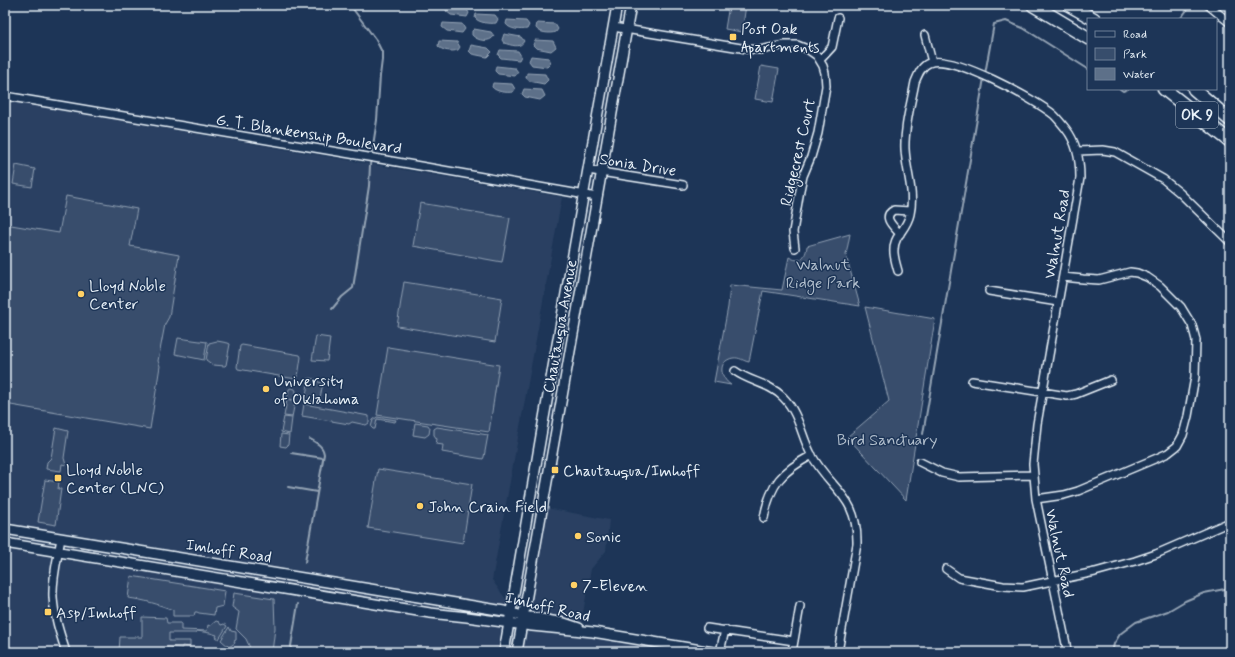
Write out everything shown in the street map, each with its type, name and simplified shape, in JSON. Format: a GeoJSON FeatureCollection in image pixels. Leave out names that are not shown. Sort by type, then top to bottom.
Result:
{"type":"FeatureCollection","features":[{"type":"Feature","properties":{"kind":"highway"},"geometry":{"type":"LineString","coordinates":[[1033,5],[1087,37]]}},
{"type":"Feature","properties":{"kind":"highway"},"geometry":{"type":"LineString","coordinates":[[1069,5],[1092,18]]}},
{"type":"Feature","properties":{"kind":"highway","name":"OK 9"},"geometry":{"type":"LineString","coordinates":[[1165,90],[1230,142]]}},
{"type":"Feature","properties":{"kind":"highway","name":"OK 9"},"geometry":{"type":"LineString","coordinates":[[1195,90],[1230,120]]}},
{"type":"Feature","properties":{"kind":"main road","name":"Chautauqua Avenue"},"geometry":{"type":"LineString","coordinates":[[504,652],[617,5]]}},
{"type":"Feature","properties":{"kind":"main road","name":"Chautauqua Avenue"},"geometry":{"type":"LineString","coordinates":[[517,652],[631,5]]}},
{"type":"Feature","properties":{"kind":"main road","name":"Imhoff Road"},"geometry":{"type":"LineString","coordinates":[[5,529],[511,612],[522,621]]}},
{"type":"Feature","properties":{"kind":"main road","name":"Imhoff Road"},"geometry":{"type":"LineString","coordinates":[[5,543],[430,613],[509,623],[522,621],[564,623],[594,632],[713,652]]}},
{"type":"Feature","properties":{"kind":"street"},"geometry":{"type":"LineString","coordinates":[[1208,5],[1230,23]]}},
{"type":"Feature","properties":{"kind":"street"},"geometry":{"type":"LineString","coordinates":[[613,27],[747,49],[760,50],[785,45],[797,45],[807,49],[820,60],[832,47],[838,18]]}},
{"type":"Feature","properties":{"kind":"street"},"geometry":{"type":"LineString","coordinates":[[898,271],[894,253],[896,242],[908,221],[910,211],[911,188],[905,148],[907,128],[917,76],[924,66],[932,62],[925,34]]}},
{"type":"Feature","properties":{"kind":"street","name":"Ridgecrest Court"},"geometry":{"type":"LineString","coordinates":[[795,248],[793,232],[800,190],[805,172],[815,147],[826,86],[825,73],[820,60]]}},
{"type":"Feature","properties":{"kind":"street","name":"Walnut Road"},"geometry":{"type":"LineString","coordinates":[[932,62],[947,63],[976,72],[990,78],[1040,106],[1055,116],[1067,130],[1078,151],[1080,178],[1042,393],[1035,439],[1033,475],[1036,499],[1067,652]]}},
{"type":"Feature","properties":{"kind":"street","name":"G. T. Blankenship Boulevard"},"geometry":{"type":"LineString","coordinates":[[5,95],[597,197]]}},
{"type":"Feature","properties":{"kind":"street"},"geometry":{"type":"LineString","coordinates":[[1078,151],[1103,150],[1114,152],[1163,180],[1180,193],[1230,242]]}},
{"type":"Feature","properties":{"kind":"street","name":"Sonia Drive"},"geometry":{"type":"LineString","coordinates":[[588,170],[683,185]]}},
{"type":"Feature","properties":{"kind":"street"},"geometry":{"type":"LineString","coordinates":[[900,234],[890,223],[888,214],[894,210],[910,211]]}},
{"type":"Feature","properties":{"kind":"street"},"geometry":{"type":"LineString","coordinates":[[1036,499],[1064,495],[1078,491],[1168,453],[1177,446],[1183,435],[1195,377],[1196,340],[1192,325],[1181,307],[1153,280],[1142,274],[1133,272],[1099,280],[1063,277]]}},
{"type":"Feature","properties":{"kind":"street"},"geometry":{"type":"LineString","coordinates":[[989,291],[1058,302]]}},
{"type":"Feature","properties":{"kind":"street"},"geometry":{"type":"LineString","coordinates":[[735,371],[745,378],[775,390],[786,400],[797,417],[812,455],[848,503],[856,522],[857,544],[838,652]]}},
{"type":"Feature","properties":{"kind":"street"},"geometry":{"type":"LineString","coordinates":[[972,381],[1042,393],[1070,395],[1111,380]]}},
{"type":"Feature","properties":{"kind":"street"},"geometry":{"type":"LineString","coordinates":[[764,518],[769,496],[778,480],[792,468],[812,455]]}},
{"type":"Feature","properties":{"kind":"street"},"geometry":{"type":"LineString","coordinates":[[920,462],[942,473],[959,476],[1033,475]]}},
{"type":"Feature","properties":{"kind":"street"},"geometry":{"type":"LineString","coordinates":[[946,569],[959,578],[1004,586],[1023,587],[1053,582],[1136,561],[1230,522]]}},
{"type":"Feature","properties":{"kind":"street"},"geometry":{"type":"LineString","coordinates":[[61,538],[54,578],[53,597],[57,624],[66,652]]}},
{"type":"Feature","properties":{"kind":"street"},"geometry":{"type":"LineString","coordinates":[[792,652],[800,606]]}},
{"type":"Feature","properties":{"kind":"street"},"geometry":{"type":"LineString","coordinates":[[707,628],[794,641]]}},
{"type":"Feature","properties":{"kind":"street"},"geometry":{"type":"LineString","coordinates":[[720,652],[726,630]]}},
{"type":"Feature","properties":{"kind":"shaded area","name":"University of Oklahoma"},"geometry":{"type":"Polygon","coordinates":[[[5,101],[562,197],[492,580],[526,627],[680,652],[5,652],[5,101]]]}},
{"type":"Feature","properties":{"kind":"shaded area"},"geometry":{"type":"Polygon","coordinates":[[[547,508],[609,520],[606,551],[591,569],[581,624],[528,614],[547,508]]]}},
{"type":"Feature","properties":{"kind":"green space"},"geometry":{"type":"Polygon","coordinates":[[[729,5],[746,5],[742,32],[725,29],[729,5]]]}},
{"type":"Feature","properties":{"kind":"green space"},"geometry":{"type":"Polygon","coordinates":[[[761,66],[779,69],[773,102],[755,99],[761,66]]]}},
{"type":"Feature","properties":{"kind":"green space"},"geometry":{"type":"Polygon","coordinates":[[[16,165],[35,169],[32,187],[13,184],[16,165]]]}},
{"type":"Feature","properties":{"kind":"green space"},"geometry":{"type":"Polygon","coordinates":[[[66,196],[137,209],[130,246],[179,255],[169,317],[165,324],[158,361],[160,366],[150,429],[5,404],[5,224],[59,233],[66,196]]]}},
{"type":"Feature","properties":{"kind":"green space"},"geometry":{"type":"Polygon","coordinates":[[[420,203],[510,218],[502,262],[413,246],[420,203]]]}},
{"type":"Feature","properties":{"kind":"green space","name":"Walnut Ridge Park"},"geometry":{"type":"Polygon","coordinates":[[[850,234],[846,255],[860,306],[763,291],[749,362],[738,358],[733,358],[724,362],[722,370],[724,378],[731,385],[714,382],[728,307],[730,285],[782,290],[789,257],[796,260],[802,258],[807,246],[850,234]]]}},
{"type":"Feature","properties":{"kind":"green space"},"geometry":{"type":"Polygon","coordinates":[[[404,282],[502,298],[495,342],[397,326],[404,282]]]}},
{"type":"Feature","properties":{"kind":"green space","name":"Bird Sanctuary"},"geometry":{"type":"Polygon","coordinates":[[[865,307],[935,319],[906,500],[847,437],[889,401],[865,307]]]}},
{"type":"Feature","properties":{"kind":"green space"},"geometry":{"type":"Polygon","coordinates":[[[316,336],[330,338],[327,361],[312,360],[316,336]]]}},
{"type":"Feature","properties":{"kind":"green space"},"geometry":{"type":"Polygon","coordinates":[[[178,338],[207,342],[204,360],[175,354],[178,338]]]}},
{"type":"Feature","properties":{"kind":"green space"},"geometry":{"type":"Polygon","coordinates":[[[217,341],[230,344],[225,366],[213,365],[206,360],[209,343],[217,341]]]}},
{"type":"Feature","properties":{"kind":"green space"},"geometry":{"type":"Polygon","coordinates":[[[242,345],[300,355],[298,377],[296,379],[238,369],[240,346],[242,345]]]}},
{"type":"Feature","properties":{"kind":"green space"},"geometry":{"type":"Polygon","coordinates":[[[388,347],[499,365],[489,432],[377,415],[388,347]]]}},
{"type":"Feature","properties":{"kind":"green space"},"geometry":{"type":"Polygon","coordinates":[[[309,378],[323,383],[319,403],[305,401],[309,378]]]}},
{"type":"Feature","properties":{"kind":"green space"},"geometry":{"type":"Polygon","coordinates":[[[289,389],[295,389],[296,391],[295,400],[287,399],[289,389]]]}},
{"type":"Feature","properties":{"kind":"green space"},"geometry":{"type":"Polygon","coordinates":[[[287,400],[295,402],[292,417],[284,416],[287,400]]]}},
{"type":"Feature","properties":{"kind":"green space"},"geometry":{"type":"Polygon","coordinates":[[[304,404],[369,416],[369,423],[366,425],[352,422],[349,424],[302,416],[304,404]]]}},
{"type":"Feature","properties":{"kind":"green space"},"geometry":{"type":"Polygon","coordinates":[[[284,417],[292,418],[290,434],[281,432],[284,417]]]}},
{"type":"Feature","properties":{"kind":"green space"},"geometry":{"type":"Polygon","coordinates":[[[377,417],[396,420],[395,422],[377,419],[375,429],[373,429],[371,427],[373,420],[377,417]]]}},
{"type":"Feature","properties":{"kind":"green space"},"geometry":{"type":"Polygon","coordinates":[[[415,423],[428,425],[430,428],[429,434],[425,437],[413,435],[415,423]]]}},
{"type":"Feature","properties":{"kind":"green space"},"geometry":{"type":"Polygon","coordinates":[[[437,427],[488,435],[483,459],[442,452],[443,445],[436,444],[437,439],[434,435],[434,429],[437,427]]]}},
{"type":"Feature","properties":{"kind":"green space"},"geometry":{"type":"Polygon","coordinates":[[[56,428],[68,431],[64,458],[66,465],[62,464],[61,471],[46,469],[47,462],[51,458],[56,428]]]}},
{"type":"Feature","properties":{"kind":"green space"},"geometry":{"type":"Polygon","coordinates":[[[281,434],[289,435],[288,445],[286,447],[280,446],[281,434]]]}},
{"type":"Feature","properties":{"kind":"green space","name":"John Crain Field"},"geometry":{"type":"Polygon","coordinates":[[[378,469],[472,484],[463,543],[368,528],[378,469]]]}},
{"type":"Feature","properties":{"kind":"green space"},"geometry":{"type":"Polygon","coordinates":[[[45,480],[59,482],[58,489],[61,489],[56,525],[38,522],[45,480]]]}},
{"type":"Feature","properties":{"kind":"green space"},"geometry":{"type":"Polygon","coordinates":[[[131,576],[225,591],[223,606],[215,608],[214,615],[195,612],[194,616],[173,616],[173,610],[151,602],[128,598],[131,576]]]}},
{"type":"Feature","properties":{"kind":"green space"},"geometry":{"type":"Polygon","coordinates":[[[234,593],[274,599],[275,628],[272,652],[252,652],[246,639],[236,629],[239,612],[232,607],[234,593]]]}},
{"type":"Feature","properties":{"kind":"green space"},"geometry":{"type":"Polygon","coordinates":[[[142,617],[166,618],[167,623],[181,623],[181,630],[207,631],[208,625],[210,626],[216,621],[221,625],[224,624],[227,626],[219,639],[216,637],[217,635],[197,631],[196,633],[169,633],[169,641],[190,641],[190,647],[167,647],[167,652],[119,652],[120,637],[142,637],[142,617]]]}},
{"type":"Feature","properties":{"kind":"green space"},"geometry":{"type":"Polygon","coordinates":[[[229,627],[231,631],[236,632],[236,640],[234,641],[235,643],[229,647],[221,640],[229,627]]]}},
{"type":"Feature","properties":{"kind":"water"},"geometry":{"type":"Polygon","coordinates":[[[447,7],[466,8],[469,13],[467,17],[451,15],[446,11],[447,7]]]}},
{"type":"Feature","properties":{"kind":"water"},"geometry":{"type":"Polygon","coordinates":[[[476,14],[495,15],[498,19],[496,23],[485,23],[475,18],[476,14]]]}},
{"type":"Feature","properties":{"kind":"water"},"geometry":{"type":"Polygon","coordinates":[[[507,20],[526,21],[529,25],[527,29],[513,28],[506,24],[507,20]]]}},
{"type":"Feature","properties":{"kind":"water"},"geometry":{"type":"Polygon","coordinates":[[[443,23],[462,24],[465,29],[462,33],[447,31],[442,27],[443,23]]]}},
{"type":"Feature","properties":{"kind":"water"},"geometry":{"type":"Polygon","coordinates":[[[537,23],[555,24],[558,29],[554,33],[542,32],[537,30],[537,23]]]}},
{"type":"Feature","properties":{"kind":"water"},"geometry":{"type":"Polygon","coordinates":[[[474,29],[491,32],[494,36],[490,40],[480,40],[472,35],[472,31],[474,29]]]}},
{"type":"Feature","properties":{"kind":"water"},"geometry":{"type":"Polygon","coordinates":[[[504,34],[521,37],[524,41],[518,46],[504,43],[502,40],[504,34]]]}},
{"type":"Feature","properties":{"kind":"water"},"geometry":{"type":"Polygon","coordinates":[[[535,40],[553,41],[556,47],[551,51],[536,48],[533,45],[535,40]]]}},
{"type":"Feature","properties":{"kind":"water"},"geometry":{"type":"Polygon","coordinates":[[[439,41],[457,42],[460,47],[456,51],[445,50],[438,46],[439,41]]]}},
{"type":"Feature","properties":{"kind":"water"},"geometry":{"type":"Polygon","coordinates":[[[471,45],[488,48],[492,52],[487,57],[472,54],[469,51],[471,45]]]}},
{"type":"Feature","properties":{"kind":"water"},"geometry":{"type":"Polygon","coordinates":[[[500,50],[518,51],[521,56],[519,60],[501,58],[498,55],[500,50]]]}},
{"type":"Feature","properties":{"kind":"water"},"geometry":{"type":"Polygon","coordinates":[[[531,56],[549,58],[551,63],[547,67],[532,65],[529,61],[531,56]]]}},
{"type":"Feature","properties":{"kind":"water"},"geometry":{"type":"Polygon","coordinates":[[[496,66],[515,68],[518,72],[515,76],[498,74],[495,71],[496,66]]]}},
{"type":"Feature","properties":{"kind":"water"},"geometry":{"type":"Polygon","coordinates":[[[527,73],[545,74],[548,80],[544,84],[529,81],[526,78],[527,73]]]}},
{"type":"Feature","properties":{"kind":"water"},"geometry":{"type":"Polygon","coordinates":[[[493,83],[512,84],[515,89],[513,92],[499,91],[492,87],[493,83]]]}},
{"type":"Feature","properties":{"kind":"water"},"geometry":{"type":"Polygon","coordinates":[[[524,89],[542,90],[545,96],[540,100],[525,97],[522,94],[524,89]]]}},
{"type":"Feature","properties":{"kind":"waterway"},"geometry":{"type":"LineString","coordinates":[[332,309],[342,297],[353,288],[369,186],[382,60],[382,52],[376,40],[350,5]]}},
{"type":"Feature","properties":{"kind":"waterway"},"geometry":{"type":"LineString","coordinates":[[1181,18],[1191,5]]}},
{"type":"Feature","properties":{"kind":"waterway"},"geometry":{"type":"LineString","coordinates":[[985,74],[994,24],[1006,21],[1023,28],[1087,68]]}},
{"type":"Feature","properties":{"kind":"waterway"},"geometry":{"type":"LineString","coordinates":[[923,434],[984,78]]}},
{"type":"Feature","properties":{"kind":"waterway"},"geometry":{"type":"LineString","coordinates":[[1122,90],[1126,90]]}},
{"type":"Feature","properties":{"kind":"waterway"},"geometry":{"type":"LineString","coordinates":[[305,562],[324,454],[321,447],[310,439]]}},
{"type":"Feature","properties":{"kind":"waterway"},"geometry":{"type":"LineString","coordinates":[[291,453],[323,458]]}},
{"type":"Feature","properties":{"kind":"waterway"},"geometry":{"type":"LineString","coordinates":[[288,487],[317,492]]}},
{"type":"Feature","properties":{"kind":"waterway"},"geometry":{"type":"LineString","coordinates":[[1112,652],[1114,644],[1120,634],[1136,622],[1168,611],[1185,601],[1204,593],[1230,588]]}},
{"type":"Feature","properties":{"kind":"waterway"},"geometry":{"type":"LineString","coordinates":[[290,652],[298,604]]}},
{"type":"Feature","properties":{"kind":"place","name":"Post Oak Apartments"},"geometry":{"type":"Point","coordinates":[733,37]}},
{"type":"Feature","properties":{"kind":"place","name":"Lloyd Noble Center"},"geometry":{"type":"Point","coordinates":[81,294]}},
{"type":"Feature","properties":{"kind":"place","name":"University of Oklahoma"},"geometry":{"type":"Point","coordinates":[266,389]}},
{"type":"Feature","properties":{"kind":"place","name":"Chautauqua/Imhoff"},"geometry":{"type":"Point","coordinates":[555,470]}},
{"type":"Feature","properties":{"kind":"place","name":"Lloyd Noble Center (LNC)"},"geometry":{"type":"Point","coordinates":[58,478]}},
{"type":"Feature","properties":{"kind":"place","name":"John Crain Field"},"geometry":{"type":"Point","coordinates":[420,506]}},
{"type":"Feature","properties":{"kind":"place","name":"Sonic"},"geometry":{"type":"Point","coordinates":[578,536]}},
{"type":"Feature","properties":{"kind":"place","name":"7-Eleven"},"geometry":{"type":"Point","coordinates":[574,585]}},
{"type":"Feature","properties":{"kind":"place","name":"Asp/Imhoff"},"geometry":{"type":"Point","coordinates":[48,612]}}]}
